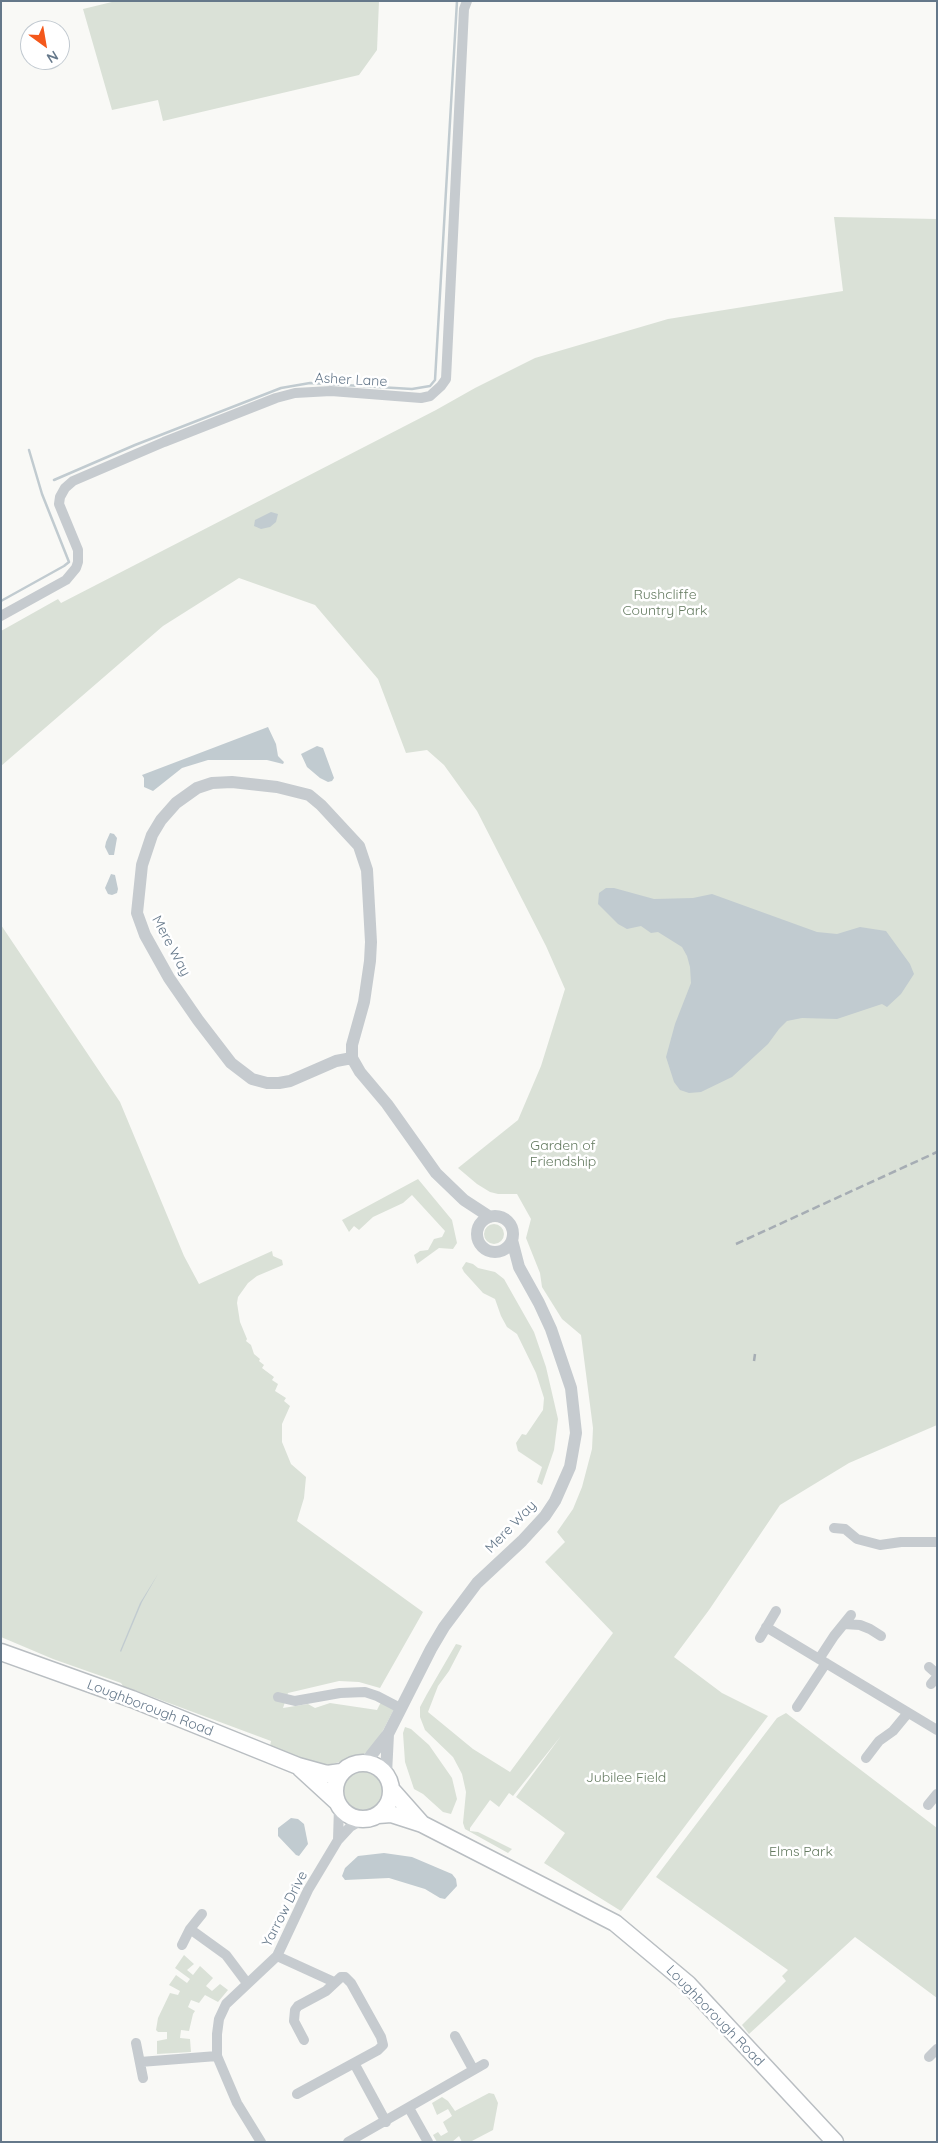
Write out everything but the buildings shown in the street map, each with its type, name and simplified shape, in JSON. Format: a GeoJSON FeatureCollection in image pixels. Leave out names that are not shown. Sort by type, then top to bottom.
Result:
{"type":"FeatureCollection","features":[{"type":"Feature","properties":{"kind":"main road","name":"Loughborough Road"},"geometry":{"type":"LineString","coordinates":[[1,1652],[132,1699],[298,1766],[327,1774],[341,1772]]}},
{"type":"Feature","properties":{"kind":"main road"},"geometry":{"type":"LineString","coordinates":[[365,1762],[380,1768],[389,1782],[390,1800],[384,1809],[371,1817],[346,1814],[338,1804],[334,1791],[336,1781],[341,1772],[348,1767],[365,1762]]}},
{"type":"Feature","properties":{"kind":"main road","name":"Loughborough Road"},"geometry":{"type":"LineString","coordinates":[[298,1766],[338,1804]]}},
{"type":"Feature","properties":{"kind":"main road","name":"Loughborough Road"},"geometry":{"type":"LineString","coordinates":[[389,1782],[422,1824]]}},
{"type":"Feature","properties":{"kind":"main road","name":"Loughborough Road"},"geometry":{"type":"LineString","coordinates":[[371,1817],[390,1814],[422,1824],[616,1923],[688,1984],[835,2142]]}},
{"type":"Feature","properties":{"kind":"street","name":"Asher Lane"},"geometry":{"type":"LineString","coordinates":[[1,616],[66,580],[76,568],[78,550],[59,504],[60,497],[65,488],[73,481],[164,442],[276,398],[295,393],[331,391],[421,398],[430,396],[441,386],[446,379],[463,28],[467,1]]}},
{"type":"Feature","properties":{"kind":"street","name":"Mere Way"},"geometry":{"type":"LineString","coordinates":[[232,782],[277,786],[309,795],[321,805],[359,846],[367,870],[371,942],[367,984],[354,1036],[352,1058],[336,1061],[284,1082],[267,1083],[252,1079],[231,1063],[169,978],[141,925],[137,913],[138,897],[142,866],[152,835],[161,820],[188,793],[212,783],[232,782]]}},
{"type":"Feature","properties":{"kind":"street"},"geometry":{"type":"LineString","coordinates":[[352,1058],[360,1072],[387,1104],[427,1162],[464,1200],[490,1217]]}},
{"type":"Feature","properties":{"kind":"street"},"geometry":{"type":"LineString","coordinates":[[464,1200],[477,1230],[477,1238],[484,1248],[498,1252],[512,1240],[513,1233],[508,1221],[498,1216],[490,1217],[483,1221],[477,1230]]}},
{"type":"Feature","properties":{"kind":"street","name":"Mere Way"},"geometry":{"type":"LineString","coordinates":[[365,1762],[388,1734],[444,1627],[477,1583],[522,1541],[545,1516],[555,1501],[570,1467],[576,1433],[576,1416],[571,1388],[551,1329],[519,1267],[512,1240]]}},
{"type":"Feature","properties":{"kind":"street","name":"Mere Way"},"geometry":{"type":"LineString","coordinates":[[498,1252],[519,1267]]}},
{"type":"Feature","properties":{"kind":"street"},"geometry":{"type":"LineString","coordinates":[[834,1528],[845,1529],[857,1540],[865,1543],[880,1545],[901,1542],[937,1542]]}},
{"type":"Feature","properties":{"kind":"street"},"geometry":{"type":"LineString","coordinates":[[760,1638],[776,1611]]}},
{"type":"Feature","properties":{"kind":"street"},"geometry":{"type":"LineString","coordinates":[[797,1707],[847,1620],[870,1629],[881,1636]]}},
{"type":"Feature","properties":{"kind":"street"},"geometry":{"type":"LineString","coordinates":[[766,1627],[907,1714],[936,1728]]}},
{"type":"Feature","properties":{"kind":"street"},"geometry":{"type":"LineString","coordinates":[[278,1697],[295,1700],[340,1693],[365,1692],[400,1708]]}},
{"type":"Feature","properties":{"kind":"street"},"geometry":{"type":"LineString","coordinates":[[866,1758],[879,1741],[893,1731],[907,1714]]}},
{"type":"Feature","properties":{"kind":"street","name":"Mere Way"},"geometry":{"type":"LineString","coordinates":[[388,1734],[389,1782]]}},
{"type":"Feature","properties":{"kind":"street"},"geometry":{"type":"LineString","coordinates":[[928,1805],[937,1794]]}},
{"type":"Feature","properties":{"kind":"street"},"geometry":{"type":"LineString","coordinates":[[338,1804],[338,1840]]}},
{"type":"Feature","properties":{"kind":"street"},"geometry":{"type":"LineString","coordinates":[[338,1840],[350,1827],[371,1817]]}},
{"type":"Feature","properties":{"kind":"street","name":"Yarrow Drive"},"geometry":{"type":"LineString","coordinates":[[261,2142],[248,2132],[217,2056],[217,2034],[220,2016],[226,2004],[277,1956],[308,1890],[338,1840]]}},
{"type":"Feature","properties":{"kind":"street"},"geometry":{"type":"LineString","coordinates":[[182,1945],[190,1929],[202,1914]]}},
{"type":"Feature","properties":{"kind":"street"},"geometry":{"type":"LineString","coordinates":[[190,1929],[226,1955],[247,1983]]}},
{"type":"Feature","properties":{"kind":"street"},"geometry":{"type":"LineString","coordinates":[[277,1956],[334,1982]]}},
{"type":"Feature","properties":{"kind":"street"},"geometry":{"type":"LineString","coordinates":[[297,2094],[382,2047],[383,2042],[348,1980],[340,1977],[326,1991],[294,2010],[294,2021],[304,2040]]}},
{"type":"Feature","properties":{"kind":"street"},"geometry":{"type":"LineString","coordinates":[[455,2036],[473,2069]]}},
{"type":"Feature","properties":{"kind":"street"},"geometry":{"type":"LineString","coordinates":[[136,2044],[143,2078]]}},
{"type":"Feature","properties":{"kind":"street"},"geometry":{"type":"LineString","coordinates":[[140,2062],[217,2056]]}},
{"type":"Feature","properties":{"kind":"street"},"geometry":{"type":"LineString","coordinates":[[354,2063],[386,2122]]}},
{"type":"Feature","properties":{"kind":"street"},"geometry":{"type":"LineString","coordinates":[[348,2142],[386,2122],[484,2064]]}},
{"type":"Feature","properties":{"kind":"street"},"geometry":{"type":"LineString","coordinates":[[409,2108],[428,2142]]}},
{"type":"Feature","properties":{"kind":"green space"},"geometry":{"type":"Polygon","coordinates":[[[116,1],[379,1],[377,50],[359,75],[163,121],[158,100],[112,110],[83,9],[116,1]]]}},
{"type":"Feature","properties":{"kind":"green space","name":"Rushcliffe Country Park"},"geometry":{"type":"Polygon","coordinates":[[[834,217],[937,219],[937,1425],[849,1463],[780,1505],[709,1610],[674,1657],[722,1693],[768,1716],[621,1911],[544,1863],[565,1833],[516,1797],[561,1736],[513,1796],[509,1793],[499,1807],[490,1800],[470,1828],[470,1831],[478,1832],[512,1849],[508,1853],[465,1829],[463,1823],[466,1792],[462,1774],[453,1757],[425,1730],[420,1717],[420,1707],[456,1644],[462,1646],[449,1671],[438,1686],[428,1712],[473,1749],[510,1772],[613,1633],[545,1562],[565,1542],[557,1532],[573,1509],[582,1487],[592,1449],[593,1428],[581,1335],[562,1319],[542,1287],[540,1273],[526,1238],[531,1219],[517,1194],[490,1192],[458,1168],[518,1120],[541,1066],[565,989],[546,946],[477,811],[444,765],[427,750],[406,753],[378,679],[315,605],[239,578],[163,626],[1,766],[1,631],[58,599],[61,603],[535,358],[668,319],[843,291],[834,217]]]}},
{"type":"Feature","properties":{"kind":"green space"},"geometry":{"type":"Polygon","coordinates":[[[1,925],[120,1102],[184,1256],[199,1284],[272,1251],[273,1256],[282,1260],[283,1265],[257,1276],[248,1283],[238,1297],[237,1303],[246,1341],[251,1345],[254,1354],[260,1359],[259,1361],[264,1365],[262,1368],[274,1377],[272,1380],[278,1384],[275,1391],[286,1398],[284,1401],[290,1406],[282,1424],[282,1442],[291,1464],[306,1477],[304,1498],[297,1521],[423,1612],[380,1688],[359,1682],[339,1681],[288,1693],[283,1708],[308,1704],[315,1708],[330,1703],[377,1710],[381,1702],[394,1709],[375,1746],[361,1756],[325,1766],[310,1762],[270,1746],[271,1741],[123,1686],[121,1683],[53,1659],[1,1637],[1,925]]]}},
{"type":"Feature","properties":{"kind":"green space"},"geometry":{"type":"Polygon","coordinates":[[[418,1179],[452,1220],[457,1243],[453,1249],[439,1248],[417,1264],[414,1255],[420,1251],[428,1250],[434,1239],[442,1237],[445,1231],[412,1195],[403,1203],[373,1217],[359,1230],[354,1226],[349,1232],[342,1220],[418,1179]]]}},
{"type":"Feature","properties":{"kind":"green space"},"geometry":{"type":"Polygon","coordinates":[[[494,1224],[501,1227],[504,1234],[501,1241],[494,1244],[487,1241],[484,1234],[487,1227],[494,1224]]]}},
{"type":"Feature","properties":{"kind":"green space"},"geometry":{"type":"Polygon","coordinates":[[[466,1262],[478,1268],[495,1272],[504,1279],[534,1332],[546,1367],[558,1419],[554,1450],[542,1485],[537,1482],[542,1467],[518,1451],[516,1443],[522,1434],[526,1435],[543,1410],[544,1398],[536,1373],[517,1334],[507,1327],[495,1299],[483,1293],[464,1272],[462,1268],[466,1262]]]}},
{"type":"Feature","properties":{"kind":"green space","name":"Elms Park"},"geometry":{"type":"Polygon","coordinates":[[[786,1713],[937,1828],[937,1998],[855,1937],[749,2034],[742,2025],[786,1981],[782,1976],[788,1970],[656,1877],[777,1718],[786,1713]]]}},
{"type":"Feature","properties":{"kind":"green space"},"geometry":{"type":"Polygon","coordinates":[[[405,1727],[411,1729],[429,1745],[452,1778],[457,1799],[451,1814],[443,1812],[423,1794],[414,1789],[405,1762],[403,1733],[405,1727]]]}},
{"type":"Feature","properties":{"kind":"green space"},"geometry":{"type":"Polygon","coordinates":[[[362,1769],[374,1773],[380,1779],[384,1791],[380,1803],[374,1809],[362,1813],[350,1809],[344,1803],[340,1791],[344,1779],[350,1773],[362,1769]]]}},
{"type":"Feature","properties":{"kind":"green space"},"geometry":{"type":"Polygon","coordinates":[[[184,1955],[194,1964],[187,1970],[193,1975],[200,1966],[213,1978],[206,1986],[212,1991],[220,1984],[228,1990],[218,2002],[205,1995],[199,2003],[191,2000],[188,2007],[195,2011],[189,2031],[181,2030],[180,2038],[190,2039],[191,2052],[157,2054],[157,2041],[167,2039],[167,2032],[158,2032],[156,2030],[158,2018],[170,1993],[178,1995],[180,1991],[169,1985],[176,1975],[187,1983],[190,1979],[175,1968],[184,1955]]]}},
{"type":"Feature","properties":{"kind":"green space"},"geometry":{"type":"Polygon","coordinates":[[[489,2093],[494,2094],[498,2103],[493,2130],[470,2142],[462,2142],[459,2136],[452,2142],[437,2142],[433,2135],[438,2132],[441,2136],[448,2132],[443,2122],[452,2116],[448,2109],[437,2115],[432,2103],[442,2097],[448,2101],[455,2111],[489,2093]]]}},
{"type":"Feature","properties":{"kind":"shaded area"},"geometry":{"type":"Polygon","coordinates":[[[271,512],[278,514],[276,522],[270,527],[261,529],[254,526],[255,520],[271,512]]]}},
{"type":"Feature","properties":{"kind":"shaded area"},"geometry":{"type":"Polygon","coordinates":[[[268,727],[276,744],[278,756],[284,762],[283,764],[267,760],[208,760],[182,768],[153,791],[144,787],[142,775],[268,727]]]}},
{"type":"Feature","properties":{"kind":"shaded area"},"geometry":{"type":"Polygon","coordinates":[[[317,746],[323,748],[334,778],[332,781],[328,782],[320,778],[307,767],[301,754],[317,746]]]}},
{"type":"Feature","properties":{"kind":"shaded area"},"geometry":{"type":"Polygon","coordinates":[[[110,833],[114,834],[117,838],[114,855],[109,855],[105,847],[110,833]]]}},
{"type":"Feature","properties":{"kind":"shaded area"},"geometry":{"type":"Polygon","coordinates":[[[111,874],[115,875],[118,889],[117,893],[112,895],[108,894],[105,888],[111,874]]]}},
{"type":"Feature","properties":{"kind":"shaded area"},"geometry":{"type":"Polygon","coordinates":[[[606,888],[614,888],[654,899],[693,898],[712,894],[817,932],[837,934],[860,927],[886,931],[910,964],[914,974],[901,994],[887,1007],[882,1004],[837,1019],[802,1018],[787,1021],[768,1044],[732,1077],[701,1092],[689,1093],[680,1090],[674,1082],[666,1057],[675,1024],[691,983],[687,956],[682,947],[658,932],[651,933],[641,926],[627,929],[618,924],[598,904],[599,893],[606,888]]]}},
{"type":"Feature","properties":{"kind":"shaded area"},"geometry":{"type":"Polygon","coordinates":[[[158,1574],[142,1602],[121,1652],[140,1603],[158,1574]]]}},
{"type":"Feature","properties":{"kind":"shaded area"},"geometry":{"type":"Polygon","coordinates":[[[291,1818],[298,1819],[304,1824],[308,1844],[299,1856],[278,1836],[278,1828],[291,1818]]]}},
{"type":"Feature","properties":{"kind":"shaded area"},"geometry":{"type":"Polygon","coordinates":[[[384,1853],[412,1857],[452,1874],[456,1879],[457,1886],[445,1899],[425,1889],[389,1878],[345,1880],[342,1876],[345,1868],[358,1856],[384,1853]]]}},
{"type":"Feature","properties":{"kind":"waterway"},"geometry":{"type":"LineString","coordinates":[[54,480],[135,445],[281,388],[310,383],[412,389],[430,386],[435,380],[457,1]]}},
{"type":"Feature","properties":{"kind":"waterway"},"geometry":{"type":"LineString","coordinates":[[1,601],[69,562],[42,494],[29,450]]}},
{"type":"Feature","properties":{"kind":"railway"},"geometry":{"type":"LineString","coordinates":[[736,1244],[937,1152]]}},
{"type":"Feature","properties":{"kind":"railway"},"geometry":{"type":"LineString","coordinates":[[754,1361],[755,1354]]}},
{"type":"Feature","properties":{"kind":"park label","name":"Garden of Friendship"},"geometry":{"type":"Point","coordinates":[563,1154]}},
{"type":"Feature","properties":{"kind":"park label","name":"Jubilee Field"},"geometry":{"type":"Point","coordinates":[626,1778]}}]}
